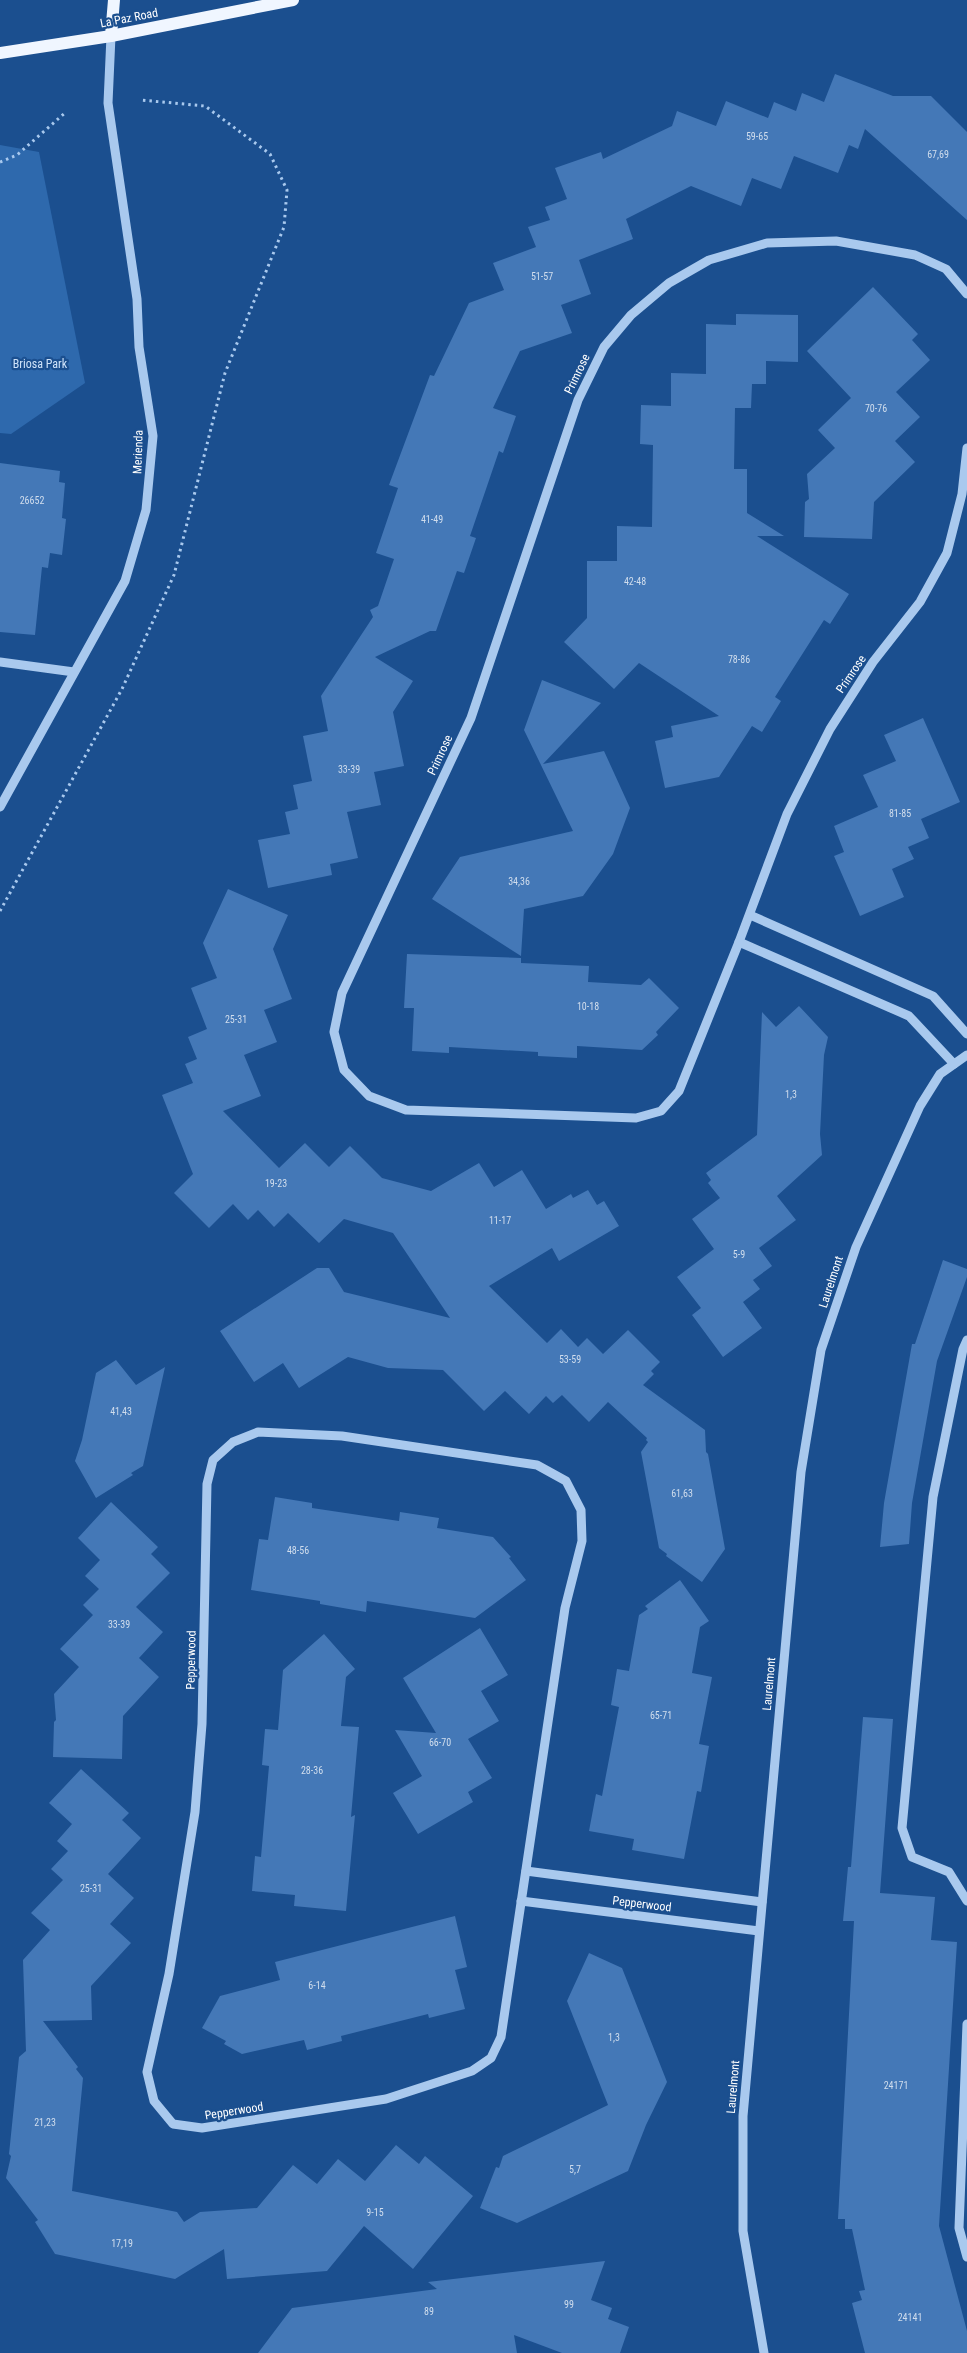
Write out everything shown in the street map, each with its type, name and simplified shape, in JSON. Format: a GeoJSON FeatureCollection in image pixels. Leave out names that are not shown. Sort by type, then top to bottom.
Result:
{"type":"FeatureCollection","features":[{"type":"Feature","properties":{"kind":"main road"},"geometry":{"type":"LineString","coordinates":[[111,36],[114,0]]}},
{"type":"Feature","properties":{"kind":"main road","name":"La Paz Road"},"geometry":{"type":"LineString","coordinates":[[0,53],[111,36],[293,0]]}},
{"type":"Feature","properties":{"kind":"street","name":"Merienda"},"geometry":{"type":"LineString","coordinates":[[0,807],[125,581],[146,510],[153,436],[139,347],[137,299],[108,103],[111,36]]}},
{"type":"Feature","properties":{"kind":"street","name":"Primrose"},"geometry":{"type":"LineString","coordinates":[[967,294],[946,269],[915,255],[836,241],[767,242],[709,260],[669,283],[631,315],[604,347],[578,400],[471,718],[342,993],[334,1032],[344,1070],[369,1096],[406,1110],[636,1118],[661,1112],[679,1091],[750,915],[787,814],[830,729],[873,662],[920,602],[947,553],[962,494],[967,448]]}},
{"type":"Feature","properties":{"kind":"street"},"geometry":{"type":"LineString","coordinates":[[0,662],[74,672]]}},
{"type":"Feature","properties":{"kind":"street"},"geometry":{"type":"LineString","coordinates":[[750,915],[933,996],[967,1034]]}},
{"type":"Feature","properties":{"kind":"street"},"geometry":{"type":"LineString","coordinates":[[739,942],[909,1016],[954,1064]]}},
{"type":"Feature","properties":{"kind":"street","name":"Laurelmont"},"geometry":{"type":"LineString","coordinates":[[764,2353],[743,2231],[742,2116],[801,1472],[821,1350],[856,1247],[920,1106],[940,1074],[967,1055]]}},
{"type":"Feature","properties":{"kind":"street"},"geometry":{"type":"LineString","coordinates":[[967,1340],[963,1349],[934,1497],[902,1828],[912,1857],[949,1872],[967,1901]]}},
{"type":"Feature","properties":{"kind":"street","name":"Pepperwood"},"geometry":{"type":"LineString","coordinates":[[258,1432],[342,1436],[537,1465],[566,1482],[581,1510],[582,1541],[565,1608],[521,1901],[501,2037],[491,2058],[472,2071],[386,2099],[202,2128],[173,2124],[154,2102],[147,2072],[169,1974],[195,1812],[202,1724],[207,1484],[213,1460],[233,1442],[258,1432]]}},
{"type":"Feature","properties":{"kind":"street","name":"Pepperwood"},"geometry":{"type":"LineString","coordinates":[[526,1871],[762,1902]]}},
{"type":"Feature","properties":{"kind":"street","name":"Pepperwood"},"geometry":{"type":"LineString","coordinates":[[521,1901],[759,1931]]}},
{"type":"Feature","properties":{"kind":"street"},"geometry":{"type":"LineString","coordinates":[[967,2024],[959,2228],[967,2257]]}},
{"type":"Feature","properties":{"kind":"path"},"geometry":{"type":"LineString","coordinates":[[0,162],[17,155],[66,112]]}},
{"type":"Feature","properties":{"kind":"green space","name":"Briosa Park"},"geometry":{"type":"Polygon","coordinates":[[[0,145],[39,152],[85,383],[11,434],[0,433],[0,145]]]}},
{"type":"Feature","properties":{"kind":"building"},"geometry":{"type":"Polygon","coordinates":[[[835,74],[893,96],[931,96],[967,132],[967,220],[865,129],[858,149],[849,145],[838,173],[794,156],[781,189],[752,178],[741,206],[691,186],[626,219],[633,239],[579,260],[591,294],[561,305],[572,333],[520,351],[493,408],[516,416],[503,453],[499,451],[470,536],[476,538],[464,573],[457,571],[436,631],[430,631],[375,657],[413,681],[393,712],[404,766],[374,772],[381,805],[347,812],[358,858],[330,864],[332,875],[268,888],[258,840],[290,834],[285,812],[298,809],[293,785],[312,781],[303,736],[328,731],[321,696],[373,617],[370,610],[378,606],[394,559],[376,553],[398,488],[389,485],[430,375],[434,376],[469,303],[504,290],[493,263],[536,247],[528,227],[550,220],[545,207],[567,199],[555,168],[601,152],[603,159],[672,126],[677,111],[716,126],[726,101],[768,118],[774,102],[796,111],[802,93],[824,102],[835,74]]]}},
{"type":"Feature","properties":{"kind":"building"},"geometry":{"type":"Polygon","coordinates":[[[873,287],[918,334],[912,340],[930,360],[896,392],[920,417],[895,441],[915,462],[874,502],[872,539],[804,537],[805,502],[809,499],[807,474],[835,448],[818,430],[851,398],[807,351],[873,287]]]}},
{"type":"Feature","properties":{"kind":"building"},"geometry":{"type":"Polygon","coordinates":[[[736,314],[798,315],[798,362],[766,361],[766,384],[752,384],[751,408],[735,408],[734,469],[747,469],[747,513],[784,536],[757,536],[849,594],[830,624],[824,620],[775,697],[781,701],[762,732],[752,726],[719,777],[665,788],[655,741],[673,737],[671,726],[719,716],[639,663],[614,689],[564,642],[587,618],[587,561],[617,561],[617,526],[652,527],[653,445],[640,444],[641,405],[671,406],[671,373],[706,374],[706,324],[736,325],[736,314]]]}},
{"type":"Feature","properties":{"kind":"building"},"geometry":{"type":"Polygon","coordinates":[[[0,463],[60,471],[59,482],[65,483],[62,518],[66,519],[62,555],[50,553],[48,568],[42,567],[35,635],[0,632],[0,463]]]}},
{"type":"Feature","properties":{"kind":"building"},"geometry":{"type":"Polygon","coordinates":[[[542,680],[601,703],[543,764],[604,751],[630,808],[613,854],[583,896],[524,909],[521,956],[432,899],[460,857],[573,831],[524,730],[542,680]]]}},
{"type":"Feature","properties":{"kind":"building"},"geometry":{"type":"Polygon","coordinates":[[[923,718],[960,802],[921,819],[929,838],[908,847],[914,859],[892,869],[904,897],[860,916],[834,856],[844,852],[834,826],[878,807],[863,775],[896,761],[884,735],[923,718]]]}},
{"type":"Feature","properties":{"kind":"building"},"geometry":{"type":"Polygon","coordinates":[[[228,889],[288,915],[273,949],[292,999],[264,1010],[277,1042],[244,1055],[261,1096],[223,1111],[279,1168],[305,1143],[329,1167],[350,1146],[382,1178],[431,1191],[479,1163],[494,1187],[522,1170],[546,1209],[571,1194],[573,1198],[588,1190],[597,1205],[604,1201],[619,1226],[559,1261],[552,1248],[489,1286],[547,1343],[561,1329],[578,1347],[587,1338],[603,1354],[628,1330],[660,1362],[651,1371],[654,1374],[643,1385],[705,1430],[706,1452],[708,1454],[725,1549],[702,1582],[666,1556],[667,1554],[659,1548],[641,1452],[648,1442],[647,1438],[608,1402],[589,1422],[562,1395],[553,1403],[546,1396],[529,1414],[505,1391],[484,1411],[443,1370],[388,1368],[348,1357],[299,1388],[283,1363],[254,1382],[220,1331],[317,1268],[329,1268],[344,1292],[450,1318],[393,1233],[344,1219],[319,1243],[288,1213],[274,1227],[258,1210],[248,1220],[233,1204],[209,1228],[174,1193],[193,1174],[162,1095],[193,1083],[185,1064],[197,1059],[188,1037],[207,1029],[191,988],[217,978],[203,943],[228,889]]]}},
{"type":"Feature","properties":{"kind":"building"},"geometry":{"type":"Polygon","coordinates":[[[407,954],[521,958],[521,963],[589,966],[588,982],[641,985],[649,978],[679,1008],[656,1032],[658,1035],[642,1050],[577,1046],[577,1058],[538,1056],[538,1052],[449,1047],[449,1053],[412,1051],[414,1008],[404,1008],[407,954]]]}},
{"type":"Feature","properties":{"kind":"building"},"geometry":{"type":"Polygon","coordinates":[[[799,1006],[828,1037],[824,1055],[820,1134],[822,1155],[777,1196],[796,1220],[759,1248],[772,1266],[753,1280],[760,1289],[743,1302],[762,1328],[723,1357],[692,1315],[701,1308],[677,1277],[714,1249],[692,1219],[720,1198],[708,1183],[711,1180],[706,1173],[757,1135],[762,1012],[776,1027],[799,1006]]]}},
{"type":"Feature","properties":{"kind":"building"},"geometry":{"type":"Polygon","coordinates":[[[943,1260],[967,1269],[967,1277],[937,1361],[912,1503],[909,1544],[880,1547],[884,1503],[912,1344],[915,1344],[943,1260]]]}},
{"type":"Feature","properties":{"kind":"building"},"geometry":{"type":"Polygon","coordinates":[[[116,1360],[136,1385],[165,1367],[143,1466],[131,1473],[133,1475],[96,1498],[75,1461],[82,1440],[96,1373],[116,1360]]]}},
{"type":"Feature","properties":{"kind":"building"},"geometry":{"type":"Polygon","coordinates":[[[275,1497],[312,1503],[312,1508],[399,1521],[400,1512],[439,1518],[437,1528],[493,1537],[511,1557],[509,1558],[526,1580],[475,1618],[367,1601],[366,1612],[320,1604],[320,1601],[251,1590],[259,1539],[268,1540],[275,1497]]]}},
{"type":"Feature","properties":{"kind":"building"},"geometry":{"type":"Polygon","coordinates":[[[111,1502],[158,1547],[151,1554],[170,1573],[136,1607],[163,1632],[139,1658],[159,1677],[123,1716],[122,1759],[53,1757],[54,1722],[56,1720],[54,1694],[79,1667],[60,1649],[93,1615],[83,1605],[99,1589],[85,1576],[100,1560],[78,1538],[111,1502]]]}},
{"type":"Feature","properties":{"kind":"building"},"geometry":{"type":"Polygon","coordinates":[[[680,1580],[709,1621],[700,1627],[692,1673],[712,1677],[699,1744],[709,1746],[701,1792],[697,1791],[684,1859],[632,1850],[634,1839],[589,1831],[596,1794],[602,1796],[619,1707],[611,1705],[617,1669],[629,1671],[639,1615],[648,1609],[645,1606],[680,1580]]]}},
{"type":"Feature","properties":{"kind":"building"},"geometry":{"type":"Polygon","coordinates":[[[480,1628],[508,1675],[481,1691],[499,1721],[468,1739],[492,1778],[468,1792],[473,1802],[418,1834],[393,1793],[422,1776],[395,1730],[436,1733],[403,1678],[480,1628]]]}},
{"type":"Feature","properties":{"kind":"building"},"geometry":{"type":"Polygon","coordinates":[[[324,1634],[355,1669],[346,1677],[341,1726],[359,1727],[351,1817],[355,1815],[346,1911],[294,1906],[295,1895],[252,1891],[255,1856],[261,1857],[269,1766],[262,1765],[265,1729],[278,1730],[283,1670],[324,1634]]]}},
{"type":"Feature","properties":{"kind":"building"},"geometry":{"type":"Polygon","coordinates":[[[863,1717],[893,1719],[880,1893],[935,1897],[931,1940],[957,1942],[939,2226],[967,2331],[967,2353],[865,2353],[852,2303],[862,2300],[859,2291],[865,2290],[852,2229],[845,2229],[845,2219],[838,2219],[854,1921],[843,1921],[848,1867],[851,1867],[863,1717]]]}},
{"type":"Feature","properties":{"kind":"building"},"geometry":{"type":"Polygon","coordinates":[[[81,1769],[129,1813],[122,1820],[141,1838],[108,1874],[134,1898],[110,1924],[131,1943],[91,1986],[92,2020],[43,2021],[78,2067],[76,2069],[83,2078],[72,2191],[177,2212],[184,2222],[200,2212],[257,2208],[293,2165],[317,2184],[338,2159],[365,2181],[396,2145],[419,2164],[425,2156],[473,2196],[413,2269],[364,2226],[327,2271],[227,2279],[224,2249],[175,2279],[55,2254],[35,2222],[38,2220],[6,2178],[11,2156],[9,2154],[19,2057],[26,2051],[23,1960],[50,1930],[31,1913],[63,1880],[51,1869],[68,1851],[57,1841],[72,1824],[49,1803],[81,1769]]]}},
{"type":"Feature","properties":{"kind":"building"},"geometry":{"type":"Polygon","coordinates":[[[455,1916],[467,1967],[455,1970],[465,2009],[429,2018],[428,2014],[341,2036],[342,2041],[307,2050],[304,2040],[242,2054],[224,2044],[226,2041],[202,2028],[220,1996],[280,1980],[275,1962],[455,1916]]]}},
{"type":"Feature","properties":{"kind":"building"},"geometry":{"type":"Polygon","coordinates":[[[589,1953],[622,1968],[667,2082],[646,2125],[628,2171],[517,2223],[480,2208],[496,2167],[499,2168],[503,2156],[608,2105],[567,2001],[589,1953]]]}},
{"type":"Feature","properties":{"kind":"building"},"geometry":{"type":"Polygon","coordinates":[[[605,2261],[591,2300],[612,2308],[608,2319],[629,2327],[620,2353],[562,2353],[514,2335],[517,2353],[258,2353],[292,2308],[437,2289],[428,2282],[605,2261]]]}}]}
